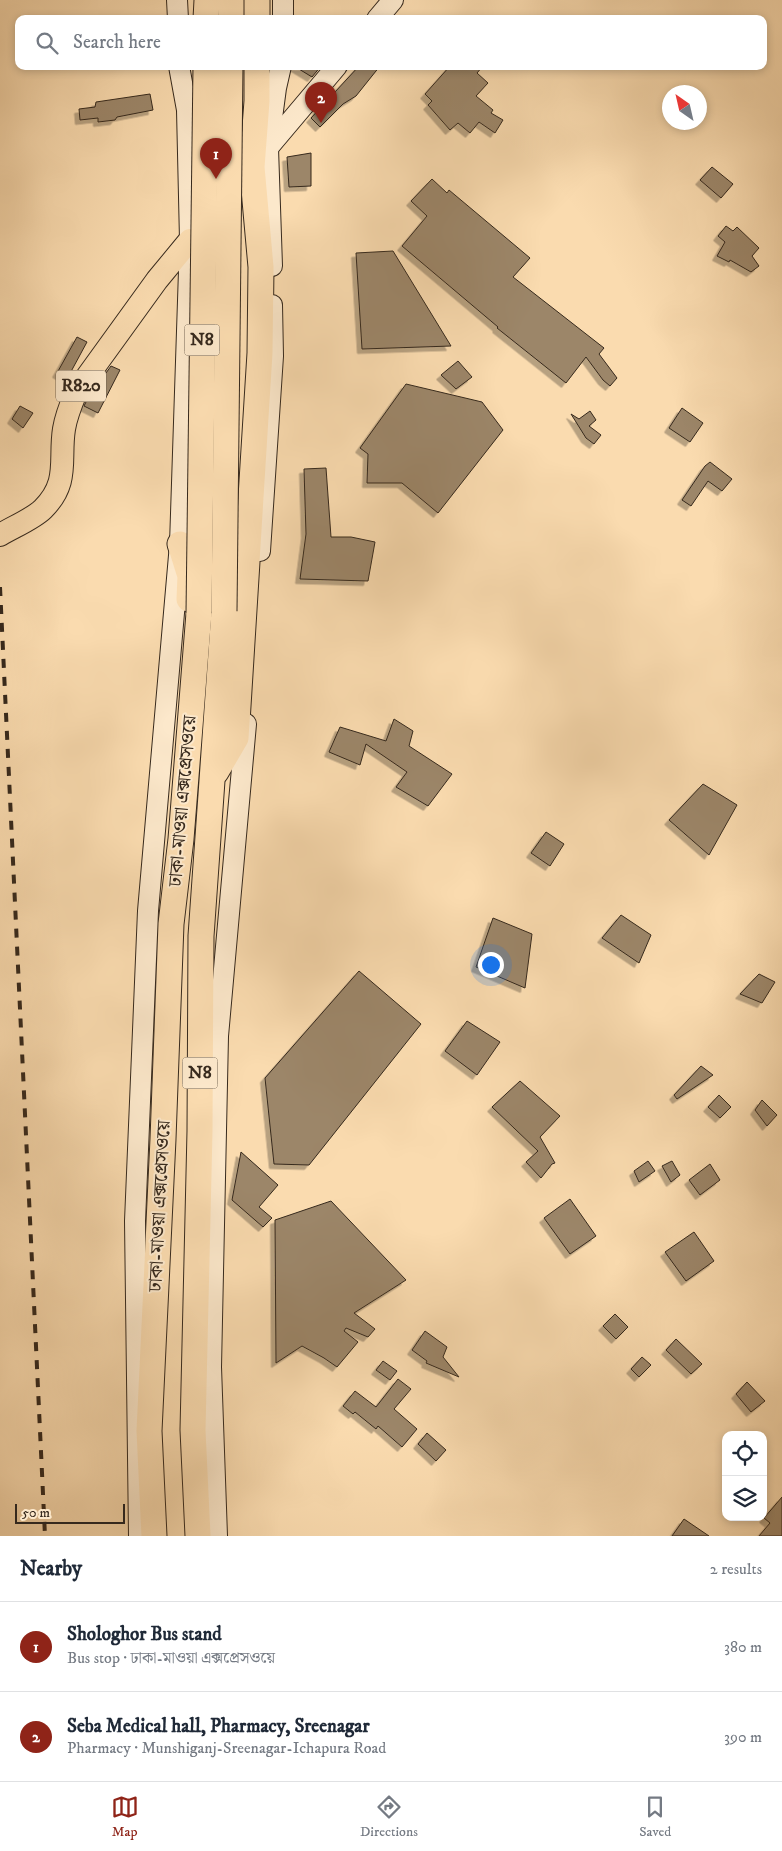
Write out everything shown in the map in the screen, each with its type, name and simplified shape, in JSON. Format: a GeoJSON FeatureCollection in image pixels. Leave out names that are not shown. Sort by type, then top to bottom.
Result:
{"type":"FeatureCollection","features":[{"type":"Feature","properties":{"kind":"highway"},"geometry":{"type":"LineString","coordinates":[[195,0],[195,15]]}},
{"type":"Feature","properties":{"kind":"highway"},"geometry":{"type":"LineString","coordinates":[[206,15],[207,0]]}},
{"type":"Feature","properties":{"kind":"highway"},"geometry":{"type":"LineString","coordinates":[[231,0],[231,15]]}},
{"type":"Feature","properties":{"kind":"highway"},"geometry":{"type":"LineString","coordinates":[[257,0],[257,15]]}},
{"type":"Feature","properties":{"kind":"highway"},"geometry":{"type":"LineString","coordinates":[[193,237],[196,70]]}},
{"type":"Feature","properties":{"kind":"highway","name":"ঢাকা-মাওয়া এক্সপ্রেসওয়ে"},"geometry":{"type":"LineString","coordinates":[[154,1536],[149,1421],[163,1139],[171,924],[199,613],[206,70]]}},
{"type":"Feature","properties":{"kind":"highway","name":"ঢাকা-মাওয়া এক্সপ্রেসওয়ে"},"geometry":{"type":"LineString","coordinates":[[198,1536],[193,1430],[200,1131],[201,936],[224,611],[230,70]]}},
{"type":"Feature","properties":{"kind":"highway"},"geometry":{"type":"LineString","coordinates":[[213,776],[236,738],[266,355],[266,267],[252,168],[257,101],[257,70]]}},
{"type":"Feature","properties":{"kind":"highway"},"geometry":{"type":"LineString","coordinates":[[180,544],[190,576],[180,751],[185,783]]}},
{"type":"Feature","properties":{"kind":"main road","name":"R820"},"geometry":{"type":"LineString","coordinates":[[0,535],[42,510],[53,497],[63,466],[64,431],[67,412],[76,392],[156,280],[193,237]]}},
{"type":"Feature","properties":{"kind":"street"},"geometry":{"type":"LineString","coordinates":[[177,0],[178,15]]}},
{"type":"Feature","properties":{"kind":"street"},"geometry":{"type":"LineString","coordinates":[[282,0],[283,15]]}},
{"type":"Feature","properties":{"kind":"street"},"geometry":{"type":"LineString","coordinates":[[380,15],[393,0]]}},
{"type":"Feature","properties":{"kind":"street"},"geometry":{"type":"LineString","coordinates":[[139,1536],[136,1192],[148,911],[180,544],[188,279],[193,237],[187,110],[180,70]]}},
{"type":"Feature","properties":{"kind":"street"},"geometry":{"type":"LineString","coordinates":[[266,267],[268,148],[280,70]]}},
{"type":"Feature","properties":{"kind":"street"},"geometry":{"type":"LineString","coordinates":[[193,237],[334,70]]}},
{"type":"Feature","properties":{"kind":"street"},"geometry":{"type":"LineString","coordinates":[[217,1536],[211,1367],[218,1036],[257,600],[266,355]]}},
{"type":"Feature","properties":{"kind":"building"},"geometry":{"type":"Polygon","coordinates":[[[301,70],[318,70],[312,77],[301,70]]]}},
{"type":"Feature","properties":{"kind":"building"},"geometry":{"type":"Polygon","coordinates":[[[355,70],[377,70],[356,96],[343,104],[320,127],[311,118],[355,70]]]}},
{"type":"Feature","properties":{"kind":"building"},"geometry":{"type":"Polygon","coordinates":[[[446,70],[480,70],[477,73],[488,83],[476,96],[493,110],[491,113],[503,120],[495,133],[479,122],[470,133],[458,123],[450,130],[428,105],[432,101],[425,94],[446,70]]]}},
{"type":"Feature","properties":{"kind":"building"},"geometry":{"type":"Polygon","coordinates":[[[150,94],[153,110],[117,117],[115,120],[98,122],[98,118],[80,120],[79,109],[95,107],[96,102],[150,94]]]}},
{"type":"Feature","properties":{"kind":"building"},"geometry":{"type":"Polygon","coordinates":[[[311,153],[311,186],[289,187],[287,157],[311,153]]]}},
{"type":"Feature","properties":{"kind":"building"},"geometry":{"type":"Polygon","coordinates":[[[712,167],[733,184],[721,198],[700,180],[712,167]]]}},
{"type":"Feature","properties":{"kind":"building"},"geometry":{"type":"Polygon","coordinates":[[[432,179],[447,193],[449,190],[530,258],[513,277],[604,348],[599,354],[617,378],[610,386],[603,380],[586,357],[566,383],[497,328],[402,246],[427,216],[411,201],[432,179]]]}},
{"type":"Feature","properties":{"kind":"building"},"geometry":{"type":"Polygon","coordinates":[[[726,226],[733,231],[737,227],[759,248],[752,256],[759,266],[751,272],[730,260],[729,262],[717,256],[725,242],[718,236],[726,226]]]}},
{"type":"Feature","properties":{"kind":"building"},"geometry":{"type":"Polygon","coordinates":[[[393,251],[451,346],[362,349],[356,253],[393,251]]]}},
{"type":"Feature","properties":{"kind":"building"},"geometry":{"type":"Polygon","coordinates":[[[77,337],[87,342],[67,379],[57,373],[77,337]]]}},
{"type":"Feature","properties":{"kind":"building"},"geometry":{"type":"Polygon","coordinates":[[[458,361],[472,377],[456,389],[441,375],[458,361]]]}},
{"type":"Feature","properties":{"kind":"building"},"geometry":{"type":"Polygon","coordinates":[[[111,366],[120,370],[98,413],[84,406],[111,366]]]}},
{"type":"Feature","properties":{"kind":"building"},"geometry":{"type":"Polygon","coordinates":[[[406,384],[482,402],[503,430],[438,513],[402,483],[367,483],[368,454],[360,448],[406,384]]]}},
{"type":"Feature","properties":{"kind":"building"},"geometry":{"type":"Polygon","coordinates":[[[20,406],[33,413],[23,428],[12,419],[20,406]]]}},
{"type":"Feature","properties":{"kind":"building"},"geometry":{"type":"Polygon","coordinates":[[[682,408],[703,423],[690,442],[669,428],[682,408]]]}},
{"type":"Feature","properties":{"kind":"building"},"geometry":{"type":"Polygon","coordinates":[[[590,411],[596,420],[589,426],[601,435],[594,444],[586,438],[571,414],[579,419],[590,411]]]}},
{"type":"Feature","properties":{"kind":"building"},"geometry":{"type":"Polygon","coordinates":[[[710,462],[732,479],[722,491],[708,481],[691,506],[682,500],[705,466],[710,462]]]}},
{"type":"Feature","properties":{"kind":"building"},"geometry":{"type":"Polygon","coordinates":[[[326,468],[331,537],[351,537],[375,542],[368,581],[300,579],[306,534],[304,469],[326,468]]]}},
{"type":"Feature","properties":{"kind":"building"},"geometry":{"type":"Polygon","coordinates":[[[394,719],[413,731],[409,746],[452,774],[428,806],[396,787],[407,772],[366,744],[360,765],[329,752],[340,727],[386,741],[394,719]]]}},
{"type":"Feature","properties":{"kind":"building"},"geometry":{"type":"Polygon","coordinates":[[[703,784],[737,805],[709,855],[669,820],[703,784]]]}},
{"type":"Feature","properties":{"kind":"building"},"geometry":{"type":"Polygon","coordinates":[[[546,832],[564,844],[550,866],[531,853],[546,832]]]}},
{"type":"Feature","properties":{"kind":"building"},"geometry":{"type":"Polygon","coordinates":[[[621,915],[651,935],[639,963],[602,938],[621,915]]]}},
{"type":"Feature","properties":{"kind":"building"},"geometry":{"type":"Polygon","coordinates":[[[493,918],[532,934],[525,988],[476,967],[493,918]]]}},
{"type":"Feature","properties":{"kind":"building"},"geometry":{"type":"Polygon","coordinates":[[[359,971],[421,1024],[309,1165],[274,1164],[265,1078],[359,971]]]}},
{"type":"Feature","properties":{"kind":"building"},"geometry":{"type":"Polygon","coordinates":[[[759,974],[775,982],[762,1003],[740,994],[759,974]]]}},
{"type":"Feature","properties":{"kind":"building"},"geometry":{"type":"Polygon","coordinates":[[[467,1021],[500,1042],[477,1075],[445,1051],[467,1021]]]}},
{"type":"Feature","properties":{"kind":"building"},"geometry":{"type":"Polygon","coordinates":[[[701,1066],[713,1075],[677,1099],[674,1095],[701,1066]]]}},
{"type":"Feature","properties":{"kind":"building"},"geometry":{"type":"Polygon","coordinates":[[[520,1081],[560,1116],[540,1137],[555,1163],[552,1164],[541,1178],[526,1162],[538,1151],[492,1107],[520,1081]]]}},
{"type":"Feature","properties":{"kind":"building"},"geometry":{"type":"Polygon","coordinates":[[[719,1095],[731,1107],[720,1118],[708,1107],[719,1095]]]}},
{"type":"Feature","properties":{"kind":"building"},"geometry":{"type":"Polygon","coordinates":[[[762,1100],[777,1115],[767,1126],[755,1110],[762,1100]]]}},
{"type":"Feature","properties":{"kind":"building"},"geometry":{"type":"Polygon","coordinates":[[[241,1152],[278,1185],[259,1207],[272,1218],[263,1227],[232,1200],[241,1152]]]}},
{"type":"Feature","properties":{"kind":"building"},"geometry":{"type":"Polygon","coordinates":[[[648,1161],[655,1171],[639,1182],[634,1171],[648,1161]]]}},
{"type":"Feature","properties":{"kind":"building"},"geometry":{"type":"Polygon","coordinates":[[[672,1161],[680,1175],[671,1182],[662,1166],[672,1161]]]}},
{"type":"Feature","properties":{"kind":"building"},"geometry":{"type":"Polygon","coordinates":[[[710,1164],[720,1180],[700,1195],[689,1180],[710,1164]]]}},
{"type":"Feature","properties":{"kind":"building"},"geometry":{"type":"Polygon","coordinates":[[[570,1199],[596,1236],[570,1254],[544,1218],[570,1199]]]}},
{"type":"Feature","properties":{"kind":"building"},"geometry":{"type":"Polygon","coordinates":[[[331,1201],[406,1280],[354,1313],[375,1329],[368,1337],[346,1328],[344,1331],[358,1342],[337,1367],[302,1346],[276,1363],[275,1220],[331,1201]]]}},
{"type":"Feature","properties":{"kind":"building"},"geometry":{"type":"Polygon","coordinates":[[[694,1232],[714,1261],[686,1281],[665,1252],[694,1232]]]}},
{"type":"Feature","properties":{"kind":"building"},"geometry":{"type":"Polygon","coordinates":[[[615,1314],[628,1327],[616,1339],[603,1326],[615,1314]]]}},
{"type":"Feature","properties":{"kind":"building"},"geometry":{"type":"Polygon","coordinates":[[[425,1331],[447,1347],[443,1357],[459,1377],[426,1363],[427,1361],[412,1350],[425,1331]]]}},
{"type":"Feature","properties":{"kind":"building"},"geometry":{"type":"Polygon","coordinates":[[[676,1339],[702,1364],[691,1374],[666,1350],[676,1339]]]}},
{"type":"Feature","properties":{"kind":"building"},"geometry":{"type":"Polygon","coordinates":[[[642,1357],[651,1365],[639,1377],[631,1369],[642,1357]]]}},
{"type":"Feature","properties":{"kind":"building"},"geometry":{"type":"Polygon","coordinates":[[[383,1361],[397,1371],[390,1380],[376,1370],[383,1361]]]}},
{"type":"Feature","properties":{"kind":"building"},"geometry":{"type":"Polygon","coordinates":[[[398,1379],[411,1389],[394,1409],[417,1429],[402,1447],[378,1426],[376,1429],[355,1412],[353,1414],[343,1406],[355,1391],[376,1407],[398,1379]]]}},
{"type":"Feature","properties":{"kind":"building"},"geometry":{"type":"Polygon","coordinates":[[[747,1382],[765,1401],[751,1412],[736,1394],[747,1382]]]}},
{"type":"Feature","properties":{"kind":"building"},"geometry":{"type":"Polygon","coordinates":[[[427,1433],[446,1450],[436,1461],[418,1444],[427,1433]]]}},
{"type":"Feature","properties":{"kind":"building"},"geometry":{"type":"Polygon","coordinates":[[[782,1497],[782,1536],[759,1536],[770,1523],[767,1520],[767,1514],[782,1497]]]}},
{"type":"Feature","properties":{"kind":"building"},"geometry":{"type":"Polygon","coordinates":[[[684,1519],[709,1536],[672,1536],[684,1519]]]}},
{"type":"Feature","properties":{"kind":"railway"},"geometry":{"type":"LineString","coordinates":[[0,587],[45,1536]]}},
{"type":"Feature","properties":{"kind":"place","name":"Seba Medical hall, Pharmacy, Sreenagar"},"geometry":{"type":"Point","coordinates":[321,123]}},
{"type":"Feature","properties":{"kind":"place","name":"Shologhor Bus stand"},"geometry":{"type":"Point","coordinates":[216,179]}}]}
